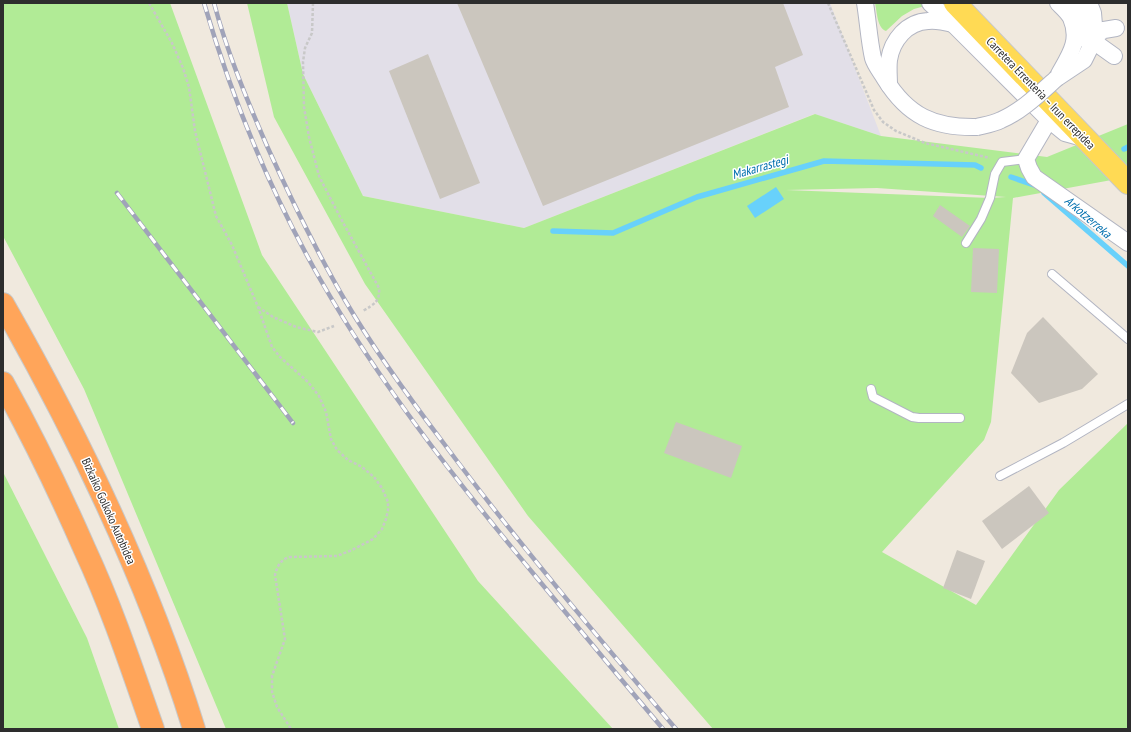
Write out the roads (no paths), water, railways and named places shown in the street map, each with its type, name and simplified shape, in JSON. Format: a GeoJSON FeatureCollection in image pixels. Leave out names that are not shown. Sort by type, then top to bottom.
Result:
{"type":"FeatureCollection","features":[{"type":"Feature","properties":{"kind":"highway","name":"Bizkaiko Golkoko Autobidea"},"geometry":{"type":"LineString","coordinates":[[3,304],[35,359],[118,525],[162,633],[194,729]]}},
{"type":"Feature","properties":{"kind":"highway"},"geometry":{"type":"LineString","coordinates":[[3,383],[29,430],[86,551],[128,657],[153,729]]}},
{"type":"Feature","properties":{"kind":"main road","name":"Carretera Errenteria – Irun errepidea"},"geometry":{"type":"LineString","coordinates":[[954,13],[1085,138],[1128,183]]}},
{"type":"Feature","properties":{"kind":"street"},"geometry":{"type":"LineString","coordinates":[[865,3],[873,59],[897,97],[904,105],[921,116],[939,124],[961,128],[977,127],[999,121],[1012,115],[1057,78],[1084,60],[1089,50],[1094,25],[1091,8]]}},
{"type":"Feature","properties":{"kind":"street"},"geometry":{"type":"LineString","coordinates":[[930,3],[954,13],[1049,120],[1065,133],[1085,138]]}},
{"type":"Feature","properties":{"kind":"street"},"geometry":{"type":"LineString","coordinates":[[1057,78],[1075,41],[1074,27],[1070,16],[1058,3]]}},
{"type":"Feature","properties":{"kind":"street"},"geometry":{"type":"LineString","coordinates":[[1075,3],[1084,20],[1087,31],[1092,37],[1100,46],[1121,58]]}},
{"type":"Feature","properties":{"kind":"street"},"geometry":{"type":"LineString","coordinates":[[1091,8],[1122,32]]}},
{"type":"Feature","properties":{"kind":"street"},"geometry":{"type":"LineString","coordinates":[[889,85],[889,61],[897,38],[907,28],[918,22],[954,13]]}},
{"type":"Feature","properties":{"kind":"street"},"geometry":{"type":"LineString","coordinates":[[1075,41],[1092,37],[1104,30],[1122,32]]}},
{"type":"Feature","properties":{"kind":"street"},"geometry":{"type":"LineString","coordinates":[[1084,60],[1121,58]]}},
{"type":"Feature","properties":{"kind":"street"},"geometry":{"type":"LineString","coordinates":[[1049,120],[1026,159],[1034,177],[1128,243]]}},
{"type":"Feature","properties":{"kind":"lane"},"geometry":{"type":"LineString","coordinates":[[966,244],[981,219],[990,198],[995,174],[1002,162],[1026,159]]}},
{"type":"Feature","properties":{"kind":"lane"},"geometry":{"type":"LineString","coordinates":[[1052,274],[1128,339]]}},
{"type":"Feature","properties":{"kind":"lane"},"geometry":{"type":"LineString","coordinates":[[871,389],[873,397],[912,417],[960,418]]}},
{"type":"Feature","properties":{"kind":"lane"},"geometry":{"type":"LineString","coordinates":[[1000,476],[1063,443],[1128,404]]}},
{"type":"Feature","properties":{"kind":"water"},"geometry":{"type":"Polygon","coordinates":[[[776,187],[784,199],[755,218],[747,206],[776,187]]]}},
{"type":"Feature","properties":{"kind":"waterway"},"geometry":{"type":"LineString","coordinates":[[1124,149],[1128,147]]}},
{"type":"Feature","properties":{"kind":"waterway","name":"Makarrastegi"},"geometry":{"type":"LineString","coordinates":[[553,231],[613,233],[697,197],[824,161],[975,165],[981,168]]}},
{"type":"Feature","properties":{"kind":"waterway","name":"Makarrastegi"},"geometry":{"type":"LineString","coordinates":[[1011,177],[1034,185]]}},
{"type":"Feature","properties":{"kind":"waterway","name":"Arkotzerreka"},"geometry":{"type":"LineString","coordinates":[[1044,193],[1128,266]]}},
{"type":"Feature","properties":{"kind":"railway"},"geometry":{"type":"LineString","coordinates":[[204,3],[227,75],[269,179],[302,246],[343,318],[393,393],[475,502],[663,729]]}},
{"type":"Feature","properties":{"kind":"railway"},"geometry":{"type":"LineString","coordinates":[[214,3],[231,58],[267,146],[314,244],[357,320],[381,357],[432,428],[501,518],[587,624],[676,729]]}},
{"type":"Feature","properties":{"kind":"railway"},"geometry":{"type":"LineString","coordinates":[[117,193],[293,423]]}}]}
